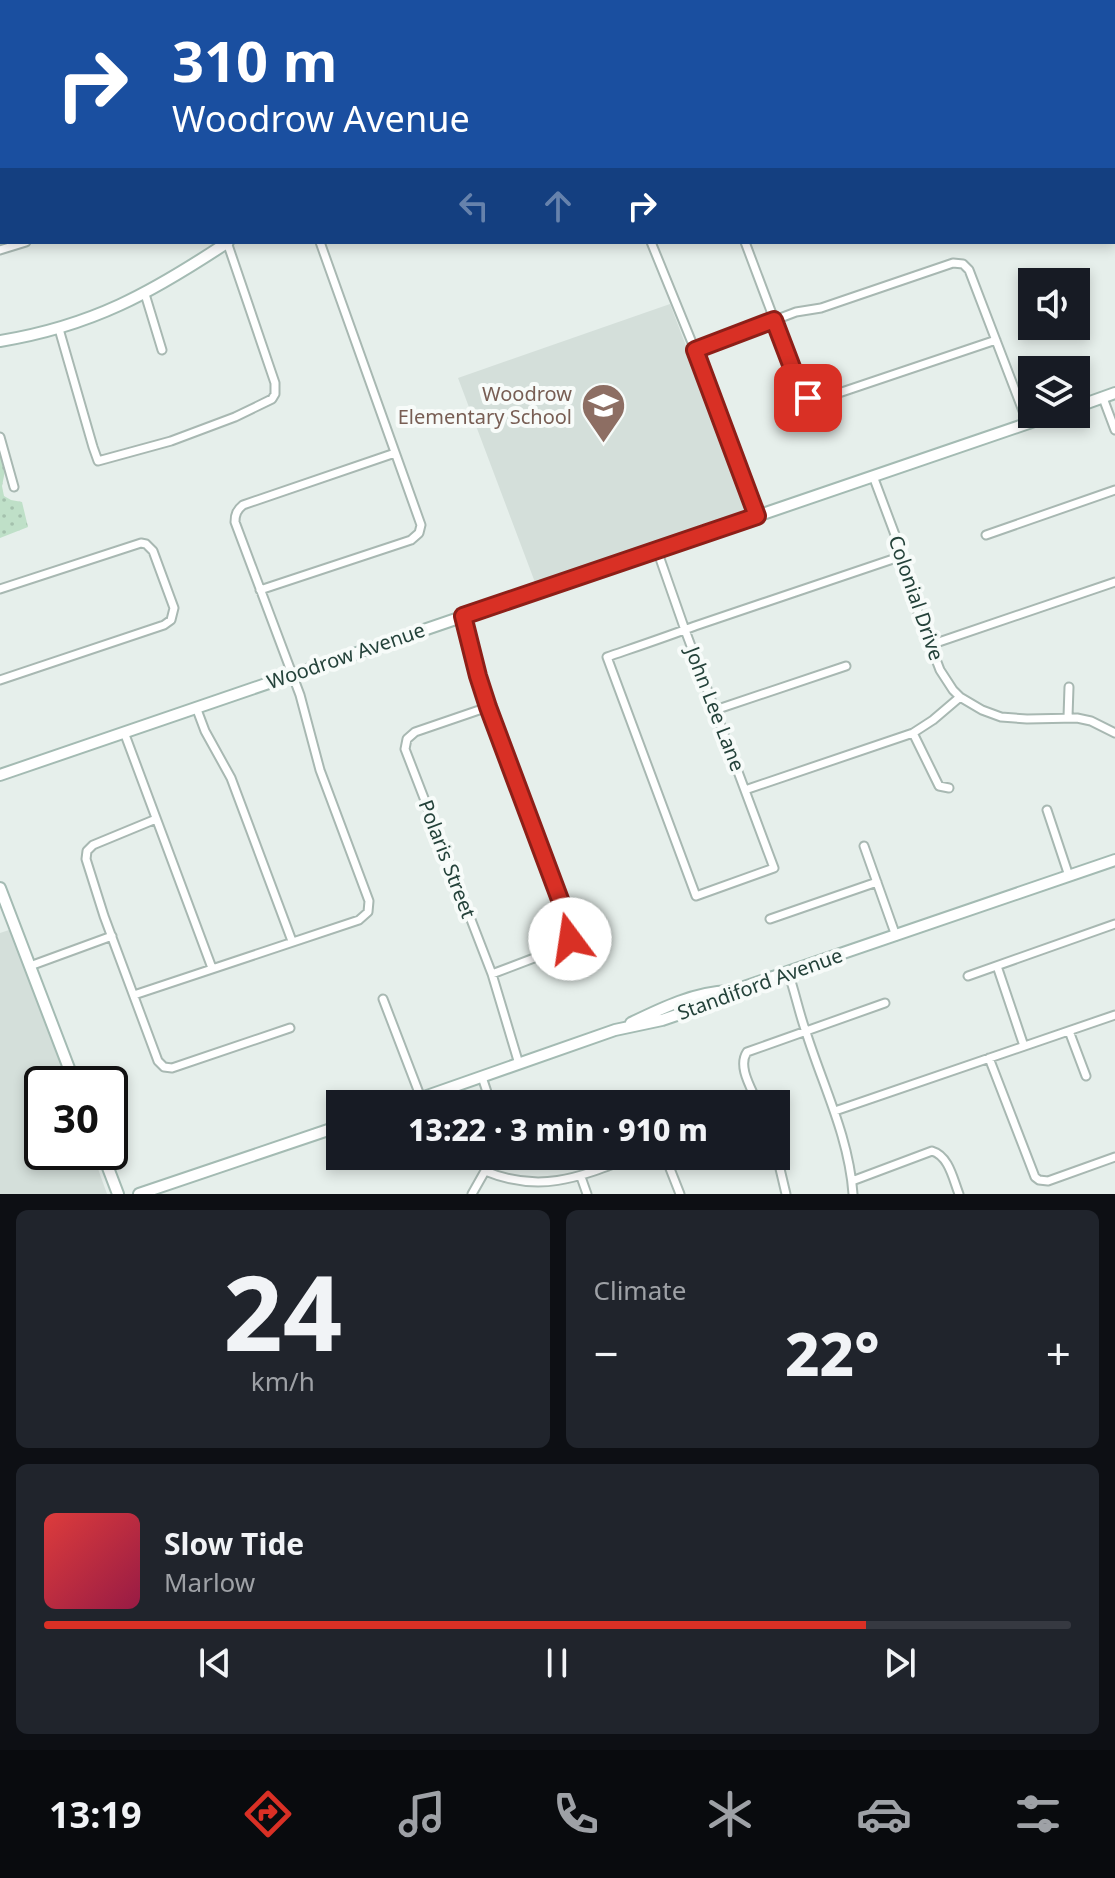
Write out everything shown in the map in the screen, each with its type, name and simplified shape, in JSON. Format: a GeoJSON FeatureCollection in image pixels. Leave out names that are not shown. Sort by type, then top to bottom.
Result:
{"type":"FeatureCollection","features":[{"type":"Feature","properties":{"kind":"street"},"geometry":{"type":"LineString","coordinates":[[0,250],[20,244]]}},
{"type":"Feature","properties":{"kind":"street"},"geometry":{"type":"LineString","coordinates":[[0,341],[59,329],[110,311],[145,294],[224,244]]}},
{"type":"Feature","properties":{"kind":"street"},"geometry":{"type":"LineString","coordinates":[[59,329],[98,461],[203,430],[268,402],[275,394],[275,383],[228,244]]}},
{"type":"Feature","properties":{"kind":"street"},"geometry":{"type":"LineString","coordinates":[[260,590],[411,540],[420,532],[421,522],[321,244]]}},
{"type":"Feature","properties":{"kind":"street"},"geometry":{"type":"LineString","coordinates":[[652,244],[757,516]]}},
{"type":"Feature","properties":{"kind":"street"},"geometry":{"type":"LineString","coordinates":[[746,244],[801,391],[810,399],[818,400],[996,340]]}},
{"type":"Feature","properties":{"kind":"street"},"geometry":{"type":"LineString","coordinates":[[695,350],[796,312],[843,301],[953,263],[963,264],[969,270],[1018,398]]}},
{"type":"Feature","properties":{"kind":"street"},"geometry":{"type":"LineString","coordinates":[[145,294],[162,350]]}},
{"type":"Feature","properties":{"kind":"street"},"geometry":{"type":"LineString","coordinates":[[1090,402],[1115,393]]}},
{"type":"Feature","properties":{"kind":"street"},"geometry":{"type":"LineString","coordinates":[[1103,398],[1115,430]]}},
{"type":"Feature","properties":{"kind":"street","name":"Woodrow Avenue"},"geometry":{"type":"LineString","coordinates":[[0,775],[1018,427]]}},
{"type":"Feature","properties":{"kind":"street"},"geometry":{"type":"LineString","coordinates":[[0,437],[14,487]]}},
{"type":"Feature","properties":{"kind":"street"},"geometry":{"type":"LineString","coordinates":[[134,995],[359,920],[368,912],[369,901],[320,770],[307,716],[235,522],[236,512],[243,505],[395,453]]}},
{"type":"Feature","properties":{"kind":"street","name":"Colonial Drive"},"geometry":{"type":"LineString","coordinates":[[873,476],[930,645],[945,680],[960,697],[1001,717],[1068,717],[1091,721],[1115,733]]}},
{"type":"Feature","properties":{"kind":"street"},"geometry":{"type":"LineString","coordinates":[[986,535],[1115,490]]}},
{"type":"Feature","properties":{"kind":"street"},"geometry":{"type":"LineString","coordinates":[[0,589],[141,543],[153,551],[174,614],[164,625],[0,680]]}},
{"type":"Feature","properties":{"kind":"street","name":"John Lee Lane"},"geometry":{"type":"LineString","coordinates":[[657,550],[774,868],[696,896],[607,657],[685,630]]}},
{"type":"Feature","properties":{"kind":"street"},"geometry":{"type":"LineString","coordinates":[[685,630],[902,556]]}},
{"type":"Feature","properties":{"kind":"street"},"geometry":{"type":"LineString","coordinates":[[930,645],[1115,582]]}},
{"type":"Feature","properties":{"kind":"street"},"geometry":{"type":"LineString","coordinates":[[463,616],[488,707],[572,935],[563,947],[492,974]]}},
{"type":"Feature","properties":{"kind":"street"},"geometry":{"type":"LineString","coordinates":[[715,710],[846,666]]}},
{"type":"Feature","properties":{"kind":"street"},"geometry":{"type":"LineString","coordinates":[[1068,717],[1069,687]]}},
{"type":"Feature","properties":{"kind":"street"},"geometry":{"type":"LineString","coordinates":[[745,790],[913,733],[960,697]]}},
{"type":"Feature","properties":{"kind":"street"},"geometry":{"type":"LineString","coordinates":[[196,707],[209,739],[231,778],[292,941]]}},
{"type":"Feature","properties":{"kind":"street","name":"Polaris Street"},"geometry":{"type":"LineString","coordinates":[[488,707],[415,732],[407,739],[405,749],[492,974],[519,1064]]}},
{"type":"Feature","properties":{"kind":"street"},"geometry":{"type":"LineString","coordinates":[[124,732],[212,968]]}},
{"type":"Feature","properties":{"kind":"street"},"geometry":{"type":"LineString","coordinates":[[913,733],[939,786],[949,788]]}},
{"type":"Feature","properties":{"kind":"street"},"geometry":{"type":"LineString","coordinates":[[1047,810],[1069,876]]}},
{"type":"Feature","properties":{"kind":"street"},"geometry":{"type":"LineString","coordinates":[[156,819],[93,845],[87,851],[86,859],[158,1061],[164,1067],[172,1068],[290,1028]]}},
{"type":"Feature","properties":{"kind":"street"},"geometry":{"type":"LineString","coordinates":[[864,846],[896,936]]}},
{"type":"Feature","properties":{"kind":"street","name":"Standiford Avenue"},"geometry":{"type":"LineString","coordinates":[[444,1090],[615,1030],[662,1020],[715,1002],[732,991],[1115,860]]}},
{"type":"Feature","properties":{"kind":"street"},"geometry":{"type":"LineString","coordinates":[[770,919],[877,882]]}},
{"type":"Feature","properties":{"kind":"street"},"geometry":{"type":"LineString","coordinates":[[0,888],[68,1066]]}},
{"type":"Feature","properties":{"kind":"street"},"geometry":{"type":"LineString","coordinates":[[968,976],[1115,924]]}},
{"type":"Feature","properties":{"kind":"street"},"geometry":{"type":"LineString","coordinates":[[30,966],[112,936]]}},
{"type":"Feature","properties":{"kind":"street"},"geometry":{"type":"LineString","coordinates":[[997,966],[1024,1046]]}},
{"type":"Feature","properties":{"kind":"street"},"geometry":{"type":"LineString","coordinates":[[788,972],[848,1154],[853,1194]]}},
{"type":"Feature","properties":{"kind":"street"},"geometry":{"type":"LineString","coordinates":[[383,999],[418,1090]]}},
{"type":"Feature","properties":{"kind":"street"},"geometry":{"type":"LineString","coordinates":[[752,1090],[742,1064],[743,1056],[751,1049],[885,1003]]}},
{"type":"Feature","properties":{"kind":"street"},"geometry":{"type":"LineString","coordinates":[[835,1111],[1115,1015]]}},
{"type":"Feature","properties":{"kind":"street"},"geometry":{"type":"LineString","coordinates":[[1069,1031],[1086,1076]]}},
{"type":"Feature","properties":{"kind":"street"},"geometry":{"type":"LineString","coordinates":[[989,1058],[1033,1172],[1039,1180],[1048,1181],[1115,1157]]}},
{"type":"Feature","properties":{"kind":"street"},"geometry":{"type":"LineString","coordinates":[[482,1077],[486,1090]]}},
{"type":"Feature","properties":{"kind":"street"},"geometry":{"type":"LineString","coordinates":[[139,1194],[326,1131]]}},
{"type":"Feature","properties":{"kind":"street"},"geometry":{"type":"LineString","coordinates":[[852,1181],[928,1152],[938,1152],[959,1194]]}},
{"type":"Feature","properties":{"kind":"street"},"geometry":{"type":"LineString","coordinates":[[109,1170],[118,1194]]}},
{"type":"Feature","properties":{"kind":"street"},"geometry":{"type":"LineString","coordinates":[[472,1194],[485,1171],[497,1178],[526,1185],[552,1185],[599,1170]]}},
{"type":"Feature","properties":{"kind":"street"},"geometry":{"type":"LineString","coordinates":[[671,1170],[680,1194]]}},
{"type":"Feature","properties":{"kind":"street"},"geometry":{"type":"LineString","coordinates":[[780,1170],[786,1194]]}},
{"type":"Feature","properties":{"kind":"street"},"geometry":{"type":"LineString","coordinates":[[581,1177],[587,1194]]}},
{"type":"Feature","properties":{"kind":"shaded area","name":"Woodrow Elementary School"},"geometry":{"type":"Polygon","coordinates":[[[670,304],[749,511],[536,585],[458,378],[670,304]]]}},
{"type":"Feature","properties":{"kind":"shaded area"},"geometry":{"type":"Polygon","coordinates":[[[12,929],[61,1066],[24,1066],[24,1170],[98,1170],[107,1194],[0,1194],[0,933],[12,929]]]}},
{"type":"Feature","properties":{"kind":"green space"},"geometry":{"type":"Polygon","coordinates":[[[0,452],[5,471],[4,496],[22,502],[28,527],[0,538],[0,452]]]}},
{"type":"Feature","properties":{"kind":"place","name":"Woodrow Elementary School"},"geometry":{"type":"Point","coordinates":[603,445]}},
{"type":"Feature","properties":{"kind":"route"},"geometry":{"type":"LineString","coordinates":[[570,939],[571,929],[488,707],[463,616],[757,516],[695,350],[774,320],[801,391],[808,398]]}}]}
